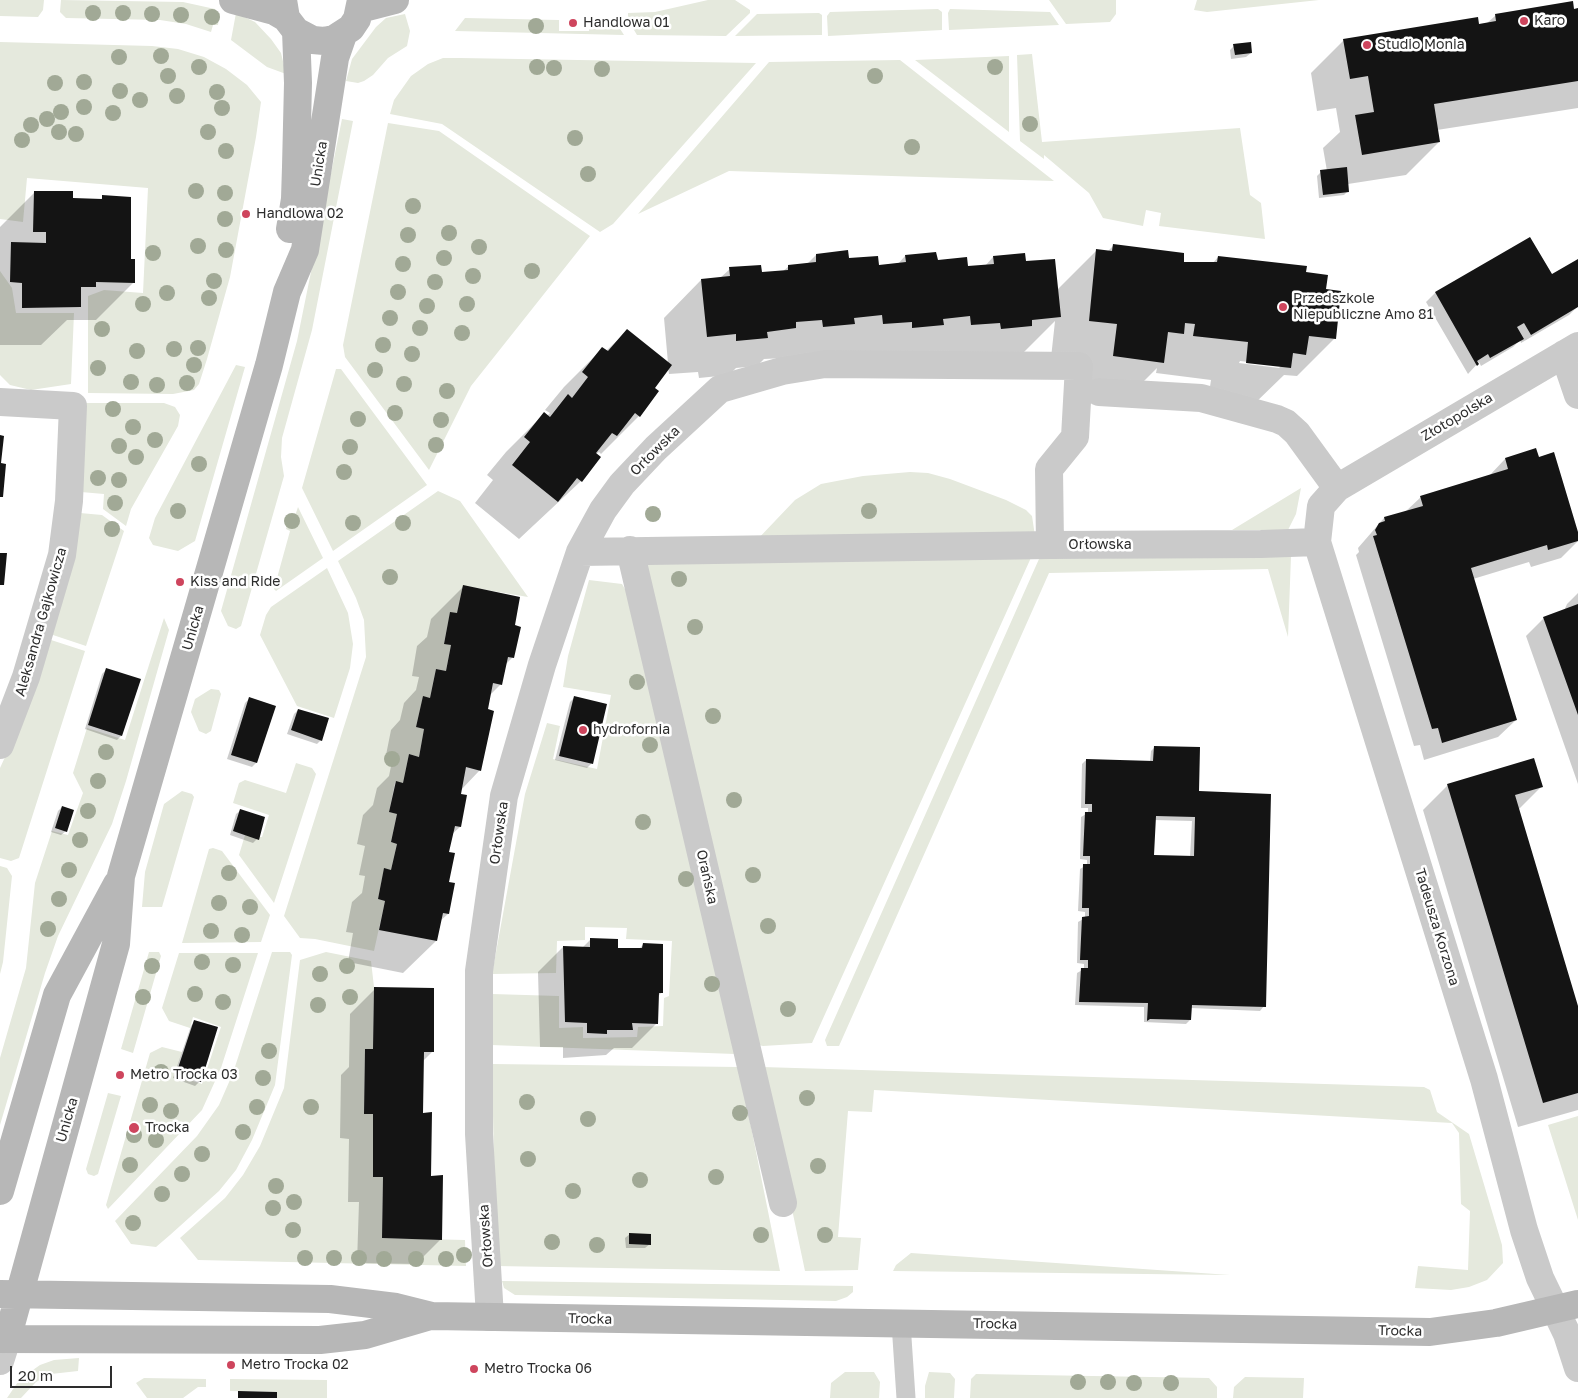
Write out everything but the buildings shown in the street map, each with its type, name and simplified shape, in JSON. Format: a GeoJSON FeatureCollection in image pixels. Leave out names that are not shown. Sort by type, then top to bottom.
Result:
{"type":"FeatureCollection","features":[{"type":"Feature","properties":{"kind":"street"},"geometry":{"type":"LineString","coordinates":[[233,0],[288,16],[314,40],[324,41],[343,34]]}},
{"type":"Feature","properties":{"kind":"street"},"geometry":{"type":"LineString","coordinates":[[361,4],[395,0]]}},
{"type":"Feature","properties":{"kind":"street","name":"Unicka"},"geometry":{"type":"LineString","coordinates":[[2,1347],[9,1294],[116,944],[121,876],[269,364],[287,292],[305,250],[335,58],[343,34],[357,19],[361,4]]}},
{"type":"Feature","properties":{"kind":"street","name":"Unicka"},"geometry":{"type":"LineString","coordinates":[[287,292],[288,244],[295,199],[298,84],[288,16]]}},
{"type":"Feature","properties":{"kind":"street"},"geometry":{"type":"LineString","coordinates":[[1571,350],[1578,395]]}},
{"type":"Feature","properties":{"kind":"street","name":"Złotopolska"},"geometry":{"type":"LineString","coordinates":[[1337,488],[1571,350]]}},
{"type":"Feature","properties":{"kind":"street","name":"Orłowska"},"geometry":{"type":"LineString","coordinates":[[490,1317],[479,1134],[479,971],[504,796],[542,665],[580,552],[603,510],[622,484],[656,448],[720,389],[782,371],[825,364],[1080,366],[1075,437],[1049,469],[1050,545],[1317,542]]}},
{"type":"Feature","properties":{"kind":"street"},"geometry":{"type":"LineString","coordinates":[[1099,392],[1201,398],[1277,418],[1297,433],[1337,488]]}},
{"type":"Feature","properties":{"kind":"street","name":"Aleksandra Gajkowicza"},"geometry":{"type":"LineString","coordinates":[[0,402],[73,406],[69,501],[62,555],[26,677],[0,745]]}},
{"type":"Feature","properties":{"kind":"street","name":"Tadeusza Korzona"},"geometry":{"type":"LineString","coordinates":[[1337,488],[1322,506],[1317,542],[1484,1079],[1524,1230],[1540,1278],[1567,1307],[1568,1334],[1578,1368]]}},
{"type":"Feature","properties":{"kind":"street"},"geometry":{"type":"LineString","coordinates":[[580,552],[1050,545]]}},
{"type":"Feature","properties":{"kind":"street","name":"Orańska"},"geometry":{"type":"LineString","coordinates":[[630,550],[783,1203]]}},
{"type":"Feature","properties":{"kind":"street","name":"Unicka"},"geometry":{"type":"LineString","coordinates":[[0,1191],[57,995],[121,876]]}},
{"type":"Feature","properties":{"kind":"street","name":"Trocka"},"geometry":{"type":"LineString","coordinates":[[9,1294],[330,1299],[396,1307],[432,1316],[1430,1332],[1496,1323],[1567,1307]]}},
{"type":"Feature","properties":{"kind":"street","name":"Trocka"},"geometry":{"type":"LineString","coordinates":[[2,1347],[312,1341],[365,1335],[432,1316]]}},
{"type":"Feature","properties":{"kind":"lane"},"geometry":{"type":"LineString","coordinates":[[901,1323],[906,1398]]}},
{"type":"Feature","properties":{"kind":"shaded area"},"geometry":{"type":"Polygon","coordinates":[[[0,0],[44,0],[43,10],[38,17],[0,16],[0,0]]]}},
{"type":"Feature","properties":{"kind":"shaded area"},"geometry":{"type":"Polygon","coordinates":[[[61,0],[183,2],[215,9],[215,12],[220,13],[218,25],[213,25],[211,32],[186,24],[160,20],[66,18],[60,12],[61,0]]]}},
{"type":"Feature","properties":{"kind":"shaded area"},"geometry":{"type":"Polygon","coordinates":[[[708,0],[735,0],[750,10],[750,13],[726,36],[637,35],[628,20],[628,13],[655,12],[708,0]]]}},
{"type":"Feature","properties":{"kind":"shaded area"},"geometry":{"type":"Polygon","coordinates":[[[1049,0],[1116,0],[1116,14],[1110,22],[1066,24],[1049,0]]]}},
{"type":"Feature","properties":{"kind":"shaded area"},"geometry":{"type":"Polygon","coordinates":[[[1197,0],[1319,0],[1207,12],[1194,10],[1197,0]]]}},
{"type":"Feature","properties":{"kind":"shaded area"},"geometry":{"type":"Polygon","coordinates":[[[938,9],[942,12],[942,30],[828,36],[827,16],[830,12],[938,9]]]}},
{"type":"Feature","properties":{"kind":"shaded area"},"geometry":{"type":"Polygon","coordinates":[[[950,9],[1050,12],[1059,25],[949,30],[948,13],[950,9]]]}},
{"type":"Feature","properties":{"kind":"shaded area"},"geometry":{"type":"Polygon","coordinates":[[[236,13],[255,22],[271,39],[281,53],[286,74],[267,67],[231,40],[236,13]]]}},
{"type":"Feature","properties":{"kind":"shaded area"},"geometry":{"type":"Polygon","coordinates":[[[819,13],[822,15],[822,35],[735,36],[757,14],[819,13]]]}},
{"type":"Feature","properties":{"kind":"shaded area"},"geometry":{"type":"Polygon","coordinates":[[[405,14],[410,31],[407,46],[388,58],[373,75],[364,81],[358,83],[346,81],[352,59],[376,27],[386,18],[405,14]]]}},
{"type":"Feature","properties":{"kind":"shaded area"},"geometry":{"type":"Polygon","coordinates":[[[465,18],[559,20],[559,31],[589,31],[590,21],[615,21],[624,35],[455,31],[465,18]]]}},
{"type":"Feature","properties":{"kind":"shaded area"},"geometry":{"type":"Polygon","coordinates":[[[0,42],[152,46],[178,49],[204,57],[226,69],[247,85],[261,102],[230,277],[207,359],[199,384],[194,390],[173,394],[88,393],[88,296],[104,290],[143,293],[148,188],[27,178],[23,222],[0,219],[0,42]]]}},
{"type":"Feature","properties":{"kind":"shaded area"},"geometry":{"type":"Polygon","coordinates":[[[1032,54],[1042,142],[1240,128],[1250,195],[1261,203],[1265,239],[1159,226],[1161,213],[1146,210],[1143,226],[1103,218],[1089,193],[1044,155],[1044,159],[1020,141],[1017,55],[1032,54]]]}},
{"type":"Feature","properties":{"kind":"shaded area"},"geometry":{"type":"Polygon","coordinates":[[[1009,56],[1009,132],[915,60],[1009,56]]]}},
{"type":"Feature","properties":{"kind":"shaded area"},"geometry":{"type":"Polygon","coordinates":[[[443,58],[756,63],[613,224],[600,232],[442,124],[390,114],[394,100],[411,76],[428,64],[443,58]]]}},
{"type":"Feature","properties":{"kind":"shaded area"},"geometry":{"type":"Polygon","coordinates":[[[900,60],[1054,181],[729,171],[638,214],[769,62],[900,60]]]}},
{"type":"Feature","properties":{"kind":"shaded area"},"geometry":{"type":"Polygon","coordinates":[[[342,119],[353,121],[312,330],[282,438],[281,457],[284,476],[241,626],[236,629],[228,626],[221,611],[297,341],[342,119]]]}},
{"type":"Feature","properties":{"kind":"shaded area"},"geometry":{"type":"Polygon","coordinates":[[[388,123],[439,131],[590,236],[471,386],[429,470],[345,357],[343,345],[388,123]]]}},
{"type":"Feature","properties":{"kind":"shaded area"},"geometry":{"type":"Polygon","coordinates":[[[0,271],[12,288],[16,313],[74,313],[71,384],[31,390],[10,385],[0,375],[0,271]]]}},
{"type":"Feature","properties":{"kind":"shaded area"},"geometry":{"type":"Polygon","coordinates":[[[236,365],[245,367],[195,541],[178,551],[153,545],[149,538],[155,518],[236,365]]]}},
{"type":"Feature","properties":{"kind":"shaded area"},"geometry":{"type":"Polygon","coordinates":[[[336,369],[341,369],[427,485],[333,551],[302,488],[336,369]]]}},
{"type":"Feature","properties":{"kind":"shaded area"},"geometry":{"type":"Polygon","coordinates":[[[86,403],[164,403],[175,407],[180,415],[178,426],[131,509],[126,526],[103,509],[104,494],[81,492],[86,403]]]}},
{"type":"Feature","properties":{"kind":"shaded area"},"geometry":{"type":"Polygon","coordinates":[[[910,472],[928,473],[950,479],[1006,500],[1026,510],[1032,516],[1035,536],[755,542],[795,500],[821,484],[863,476],[910,472]]]}},
{"type":"Feature","properties":{"kind":"shaded area"},"geometry":{"type":"Polygon","coordinates":[[[1301,488],[1296,514],[1288,530],[1232,530],[1301,488]]]}},
{"type":"Feature","properties":{"kind":"shaded area"},"geometry":{"type":"Polygon","coordinates":[[[438,491],[460,501],[528,597],[463,586],[457,613],[450,613],[444,643],[451,645],[446,671],[436,669],[430,698],[423,697],[416,727],[424,729],[419,757],[409,754],[403,783],[395,782],[389,812],[397,814],[391,842],[397,844],[391,870],[384,869],[378,899],[385,901],[374,951],[315,939],[300,938],[284,916],[366,657],[364,620],[356,598],[338,561],[438,491]]]}},
{"type":"Feature","properties":{"kind":"shaded area"},"geometry":{"type":"Polygon","coordinates":[[[298,507],[323,558],[276,591],[274,589],[290,531],[286,529],[290,515],[295,516],[298,507]]]}},
{"type":"Feature","properties":{"kind":"shaded area"},"geometry":{"type":"Polygon","coordinates":[[[80,513],[102,515],[124,531],[86,646],[50,634],[80,513]]]}},
{"type":"Feature","properties":{"kind":"shaded area"},"geometry":{"type":"Polygon","coordinates":[[[1034,551],[812,1043],[763,1046],[754,1044],[644,557],[1034,551]]]}},
{"type":"Feature","properties":{"kind":"shaded area"},"geometry":{"type":"Polygon","coordinates":[[[1291,556],[1288,637],[1268,569],[1049,573],[839,1046],[827,1046],[825,1040],[1039,559],[1291,556]]]}},
{"type":"Feature","properties":{"kind":"shaded area"},"geometry":{"type":"Polygon","coordinates":[[[327,568],[348,613],[353,644],[350,668],[334,718],[297,706],[260,635],[266,615],[271,607],[327,568]]]}},
{"type":"Feature","properties":{"kind":"shaded area"},"geometry":{"type":"Polygon","coordinates":[[[589,580],[622,584],[629,596],[735,1054],[491,1045],[492,994],[559,996],[559,1028],[583,1027],[583,1038],[637,1037],[638,1027],[663,1026],[664,998],[669,996],[672,941],[626,939],[627,928],[585,927],[585,940],[557,941],[556,973],[492,974],[525,794],[547,723],[560,726],[553,759],[597,769],[611,695],[563,687],[568,656],[589,580]]]}},
{"type":"Feature","properties":{"kind":"shaded area"},"geometry":{"type":"Polygon","coordinates":[[[164,618],[169,630],[126,781],[112,824],[58,936],[45,973],[0,1125],[0,1058],[26,968],[35,883],[52,831],[68,835],[83,793],[73,773],[87,728],[125,740],[164,618]]]}},
{"type":"Feature","properties":{"kind":"shaded area"},"geometry":{"type":"Polygon","coordinates":[[[48,639],[85,651],[19,858],[11,861],[0,858],[0,768],[22,720],[48,639]]]}},
{"type":"Feature","properties":{"kind":"shaded area"},"geometry":{"type":"Polygon","coordinates":[[[211,689],[219,690],[221,694],[211,731],[206,734],[199,731],[191,712],[195,699],[211,689]]]}},
{"type":"Feature","properties":{"kind":"shaded area"},"geometry":{"type":"Polygon","coordinates":[[[296,763],[312,768],[316,774],[274,903],[239,855],[245,835],[262,837],[269,815],[233,803],[239,783],[245,780],[286,793],[296,763]]]}},
{"type":"Feature","properties":{"kind":"shaded area"},"geometry":{"type":"Polygon","coordinates":[[[182,791],[192,794],[194,797],[162,907],[142,907],[145,872],[164,804],[182,791]]]}},
{"type":"Feature","properties":{"kind":"shaded area"},"geometry":{"type":"Polygon","coordinates":[[[213,848],[222,851],[270,915],[261,942],[182,943],[209,849],[213,848]]]}},
{"type":"Feature","properties":{"kind":"shaded area"},"geometry":{"type":"Polygon","coordinates":[[[0,866],[7,868],[12,876],[3,962],[0,974],[0,866]]]}},
{"type":"Feature","properties":{"kind":"shaded area"},"geometry":{"type":"Polygon","coordinates":[[[149,952],[159,952],[161,956],[133,1053],[121,1049],[149,952]]]}},
{"type":"Feature","properties":{"kind":"shaded area"},"geometry":{"type":"Polygon","coordinates":[[[272,952],[290,952],[292,955],[275,1085],[252,1140],[236,1170],[219,1191],[170,1235],[156,1247],[131,1244],[115,1221],[197,1136],[219,1105],[233,1073],[272,952]]]}},
{"type":"Feature","properties":{"kind":"shaded area"},"geometry":{"type":"Polygon","coordinates":[[[326,952],[371,961],[374,987],[373,1049],[365,1049],[364,1114],[373,1114],[373,1177],[383,1177],[382,1238],[465,1240],[466,1266],[198,1260],[180,1238],[225,1198],[243,1175],[260,1146],[284,1088],[300,960],[326,952]]]}},
{"type":"Feature","properties":{"kind":"shaded area"},"geometry":{"type":"Polygon","coordinates":[[[179,953],[258,953],[221,1068],[202,1110],[108,1209],[106,1205],[150,1053],[162,1047],[182,1052],[175,1075],[202,1084],[221,1027],[193,1017],[190,1028],[169,1021],[162,1008],[179,953]]]}},
{"type":"Feature","properties":{"kind":"shaded area"},"geometry":{"type":"Polygon","coordinates":[[[492,1064],[739,1067],[780,1271],[496,1266],[492,1064]]]}},
{"type":"Feature","properties":{"kind":"shaded area"},"geometry":{"type":"Polygon","coordinates":[[[762,1067],[1424,1087],[1430,1090],[1437,1112],[1469,1134],[1502,1245],[1503,1263],[1487,1280],[1469,1287],[1451,1290],[1415,1288],[1418,1266],[1468,1270],[1470,1211],[1461,1204],[1459,1133],[1452,1123],[874,1090],[872,1112],[848,1111],[838,1237],[861,1238],[858,1270],[805,1271],[762,1067]]]}},
{"type":"Feature","properties":{"kind":"shaded area"},"geometry":{"type":"Polygon","coordinates":[[[108,1093],[121,1096],[98,1174],[94,1176],[88,1174],[86,1169],[108,1093]]]}},
{"type":"Feature","properties":{"kind":"shaded area"},"geometry":{"type":"Polygon","coordinates":[[[1578,1116],[1578,1220],[1548,1125],[1578,1116]]]}},
{"type":"Feature","properties":{"kind":"shaded area"},"geometry":{"type":"Polygon","coordinates":[[[911,1253],[1230,1275],[893,1271],[896,1265],[911,1253]]]}},
{"type":"Feature","properties":{"kind":"shaded area"},"geometry":{"type":"Polygon","coordinates":[[[502,1281],[853,1286],[853,1292],[847,1297],[836,1301],[515,1295],[504,1288],[502,1281]]]}},
{"type":"Feature","properties":{"kind":"shaded area"},"geometry":{"type":"Polygon","coordinates":[[[79,1358],[78,1371],[51,1374],[36,1382],[21,1398],[7,1398],[20,1379],[40,1365],[54,1360],[79,1358]]]}},
{"type":"Feature","properties":{"kind":"shaded area"},"geometry":{"type":"Polygon","coordinates":[[[845,1372],[874,1372],[880,1382],[879,1398],[830,1398],[831,1383],[845,1372]]]}},
{"type":"Feature","properties":{"kind":"shaded area"},"geometry":{"type":"Polygon","coordinates":[[[929,1372],[950,1373],[955,1379],[954,1398],[925,1398],[925,1386],[929,1372]]]}},
{"type":"Feature","properties":{"kind":"shaded area"},"geometry":{"type":"Polygon","coordinates":[[[976,1374],[1209,1378],[1217,1387],[1217,1398],[970,1398],[971,1379],[976,1374]]]}},
{"type":"Feature","properties":{"kind":"shaded area"},"geometry":{"type":"Polygon","coordinates":[[[1245,1377],[1304,1378],[1303,1398],[1233,1398],[1234,1387],[1245,1377]]]}},
{"type":"Feature","properties":{"kind":"shaded area"},"geometry":{"type":"Polygon","coordinates":[[[144,1378],[206,1379],[206,1387],[198,1387],[183,1398],[147,1398],[136,1383],[144,1378]]]}},
{"type":"Feature","properties":{"kind":"shaded area"},"geometry":{"type":"Polygon","coordinates":[[[230,1379],[327,1380],[327,1398],[277,1398],[277,1392],[230,1391],[230,1379]]]}},
{"type":"Feature","properties":{"kind":"place","name":"Karo"},"geometry":{"type":"Point","coordinates":[1524,21]}},
{"type":"Feature","properties":{"kind":"place","name":"Handlowa 01"},"geometry":{"type":"Point","coordinates":[573,23]}},
{"type":"Feature","properties":{"kind":"place","name":"Studio Monia"},"geometry":{"type":"Point","coordinates":[1367,45]}},
{"type":"Feature","properties":{"kind":"place","name":"Handlowa 02"},"geometry":{"type":"Point","coordinates":[246,214]}},
{"type":"Feature","properties":{"kind":"place","name":"Przedszkole Niepubliczne Amo 81"},"geometry":{"type":"Point","coordinates":[1283,307]}},
{"type":"Feature","properties":{"kind":"place","name":"Kiss and Ride"},"geometry":{"type":"Point","coordinates":[180,582]}},
{"type":"Feature","properties":{"kind":"place","name":"hydrofornia"},"geometry":{"type":"Point","coordinates":[583,730]}},
{"type":"Feature","properties":{"kind":"place","name":"Metro Trocka 03"},"geometry":{"type":"Point","coordinates":[120,1075]}},
{"type":"Feature","properties":{"kind":"place","name":"Trocka"},"geometry":{"type":"Point","coordinates":[134,1128]}},
{"type":"Feature","properties":{"kind":"place","name":"Metro Trocka 02"},"geometry":{"type":"Point","coordinates":[231,1365]}},
{"type":"Feature","properties":{"kind":"place","name":"Metro Trocka 06"},"geometry":{"type":"Point","coordinates":[474,1369]}}]}
